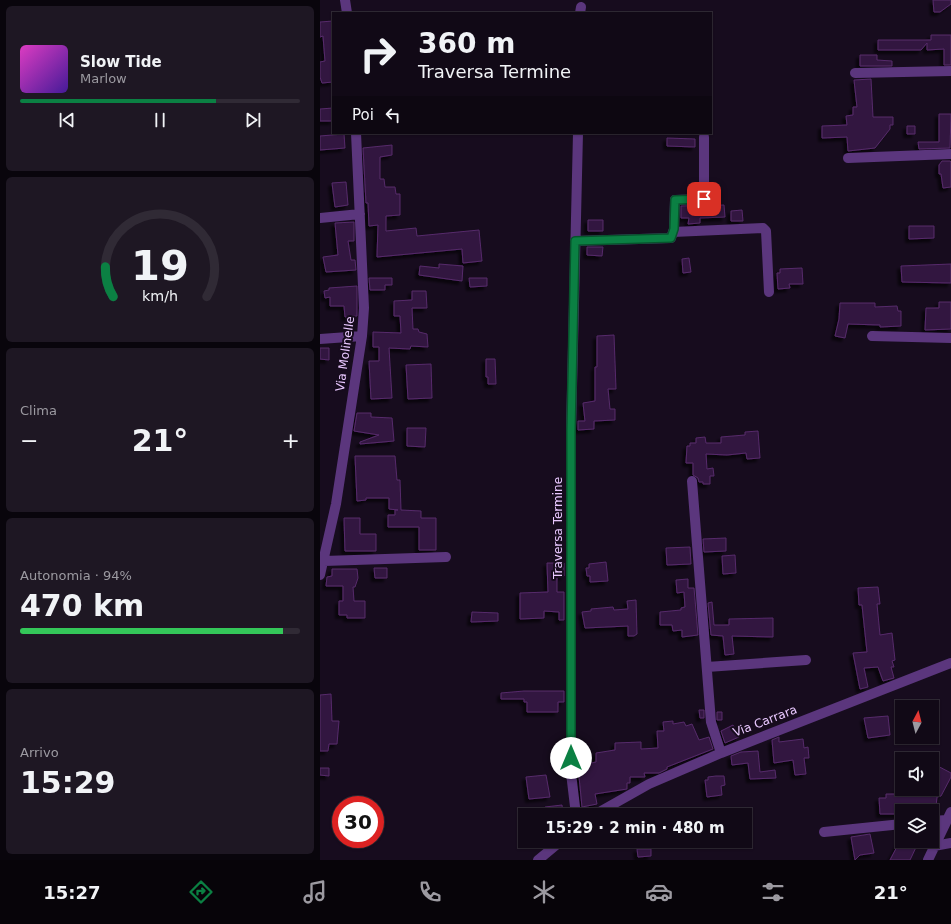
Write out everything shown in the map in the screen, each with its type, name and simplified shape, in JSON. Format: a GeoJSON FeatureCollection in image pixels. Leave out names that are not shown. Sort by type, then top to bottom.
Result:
{"type":"FeatureCollection","features":[{"type":"Feature","properties":{"kind":"street"},"geometry":{"type":"LineString","coordinates":[[345,0],[347,12]]}},
{"type":"Feature","properties":{"kind":"street"},"geometry":{"type":"LineString","coordinates":[[855,73],[951,71]]}},
{"type":"Feature","properties":{"kind":"street","name":"Via Molinelle"},"geometry":{"type":"LineString","coordinates":[[320,575],[336,504],[362,336],[364,308],[356,134]]}},
{"type":"Feature","properties":{"kind":"street","name":"Traversa Termine"},"geometry":{"type":"LineString","coordinates":[[575,808],[571,773],[571,431],[578,134]]}},
{"type":"Feature","properties":{"kind":"street"},"geometry":{"type":"LineString","coordinates":[[575,241],[671,238],[673,232],[675,200],[704,199],[704,137]]}},
{"type":"Feature","properties":{"kind":"street"},"geometry":{"type":"LineString","coordinates":[[848,158],[951,154]]}},
{"type":"Feature","properties":{"kind":"street"},"geometry":{"type":"LineString","coordinates":[[320,218],[360,214]]}},
{"type":"Feature","properties":{"kind":"street"},"geometry":{"type":"LineString","coordinates":[[673,232],[763,228],[766,232],[768,292]]}},
{"type":"Feature","properties":{"kind":"street"},"geometry":{"type":"LineString","coordinates":[[320,339],[362,336]]}},
{"type":"Feature","properties":{"kind":"street"},"geometry":{"type":"LineString","coordinates":[[872,336],[951,338]]}},
{"type":"Feature","properties":{"kind":"street"},"geometry":{"type":"LineString","coordinates":[[692,481],[711,722],[721,753]]}},
{"type":"Feature","properties":{"kind":"street"},"geometry":{"type":"LineString","coordinates":[[324,561],[446,557]]}},
{"type":"Feature","properties":{"kind":"street"},"geometry":{"type":"LineString","coordinates":[[707,667],[806,660]]}},
{"type":"Feature","properties":{"kind":"street","name":"Via Carrara"},"geometry":{"type":"LineString","coordinates":[[606,808],[649,784],[721,753],[951,663]]}},
{"type":"Feature","properties":{"kind":"street"},"geometry":{"type":"LineString","coordinates":[[939,819],[949,816]]}},
{"type":"Feature","properties":{"kind":"street"},"geometry":{"type":"LineString","coordinates":[[939,836],[949,816]]}},
{"type":"Feature","properties":{"kind":"street"},"geometry":{"type":"LineString","coordinates":[[824,832],[895,825]]}},
{"type":"Feature","properties":{"kind":"street"},"geometry":{"type":"LineString","coordinates":[[939,845],[951,843]]}},
{"type":"Feature","properties":{"kind":"street"},"geometry":{"type":"LineString","coordinates":[[538,860],[553,848]]}},
{"type":"Feature","properties":{"kind":"street"},"geometry":{"type":"LineString","coordinates":[[928,860],[933,848]]}},
{"type":"Feature","properties":{"kind":"building"},"geometry":{"type":"Polygon","coordinates":[[[933,0],[951,0],[951,4],[940,12],[934,12],[933,0]]]}},
{"type":"Feature","properties":{"kind":"building"},"geometry":{"type":"Polygon","coordinates":[[[332,21],[332,82],[322,83],[320,77],[320,62],[325,61],[323,36],[320,37],[320,22],[332,21]]]}},
{"type":"Feature","properties":{"kind":"building"},"geometry":{"type":"Polygon","coordinates":[[[931,35],[951,35],[951,65],[944,65],[944,49],[927,50],[927,43],[921,50],[878,50],[878,40],[931,40],[931,35]]]}},
{"type":"Feature","properties":{"kind":"building"},"geometry":{"type":"Polygon","coordinates":[[[860,55],[877,55],[877,60],[892,61],[892,66],[860,66],[860,55]]]}},
{"type":"Feature","properties":{"kind":"building"},"geometry":{"type":"Polygon","coordinates":[[[871,79],[873,117],[893,117],[893,125],[890,125],[890,129],[875,148],[848,151],[847,137],[822,138],[822,126],[847,125],[846,116],[853,115],[853,107],[857,107],[854,80],[871,79]]]}},
{"type":"Feature","properties":{"kind":"building"},"geometry":{"type":"Polygon","coordinates":[[[332,108],[332,121],[320,121],[320,109],[332,108]]]}},
{"type":"Feature","properties":{"kind":"building"},"geometry":{"type":"Polygon","coordinates":[[[939,114],[951,114],[950,148],[919,149],[918,142],[939,142],[939,114]]]}},
{"type":"Feature","properties":{"kind":"building"},"geometry":{"type":"Polygon","coordinates":[[[907,126],[915,126],[915,134],[907,134],[907,126]]]}},
{"type":"Feature","properties":{"kind":"building"},"geometry":{"type":"Polygon","coordinates":[[[344,134],[345,148],[320,150],[320,136],[344,134]]]}},
{"type":"Feature","properties":{"kind":"building"},"geometry":{"type":"Polygon","coordinates":[[[667,138],[695,139],[695,147],[667,146],[667,138]]]}},
{"type":"Feature","properties":{"kind":"building"},"geometry":{"type":"Polygon","coordinates":[[[392,145],[392,155],[380,157],[380,179],[384,179],[385,187],[395,187],[396,194],[400,194],[400,215],[386,216],[386,231],[416,228],[417,236],[479,230],[482,261],[463,263],[462,249],[377,257],[378,225],[369,226],[368,203],[366,203],[363,148],[392,145]]]}},
{"type":"Feature","properties":{"kind":"building"},"geometry":{"type":"Polygon","coordinates":[[[942,161],[951,162],[951,187],[943,188],[941,174],[939,174],[939,165],[942,161]]]}},
{"type":"Feature","properties":{"kind":"building"},"geometry":{"type":"Polygon","coordinates":[[[346,182],[348,205],[335,207],[332,183],[346,182]]]}},
{"type":"Feature","properties":{"kind":"building"},"geometry":{"type":"Polygon","coordinates":[[[724,205],[725,217],[700,218],[700,223],[688,224],[689,218],[681,218],[681,206],[724,205]]]}},
{"type":"Feature","properties":{"kind":"building"},"geometry":{"type":"Polygon","coordinates":[[[742,210],[743,221],[731,221],[731,211],[742,210]]]}},
{"type":"Feature","properties":{"kind":"building"},"geometry":{"type":"Polygon","coordinates":[[[588,220],[603,220],[603,231],[588,231],[588,220]]]}},
{"type":"Feature","properties":{"kind":"building"},"geometry":{"type":"Polygon","coordinates":[[[354,222],[354,241],[348,241],[351,260],[355,260],[356,270],[326,272],[323,257],[338,255],[335,223],[354,222]]]}},
{"type":"Feature","properties":{"kind":"building"},"geometry":{"type":"Polygon","coordinates":[[[909,226],[934,226],[934,238],[909,239],[909,226]]]}},
{"type":"Feature","properties":{"kind":"building"},"geometry":{"type":"Polygon","coordinates":[[[587,247],[603,247],[602,256],[587,255],[587,247]]]}},
{"type":"Feature","properties":{"kind":"building"},"geometry":{"type":"Polygon","coordinates":[[[689,258],[691,272],[683,273],[682,259],[689,258]]]}},
{"type":"Feature","properties":{"kind":"building"},"geometry":{"type":"Polygon","coordinates":[[[439,264],[463,266],[462,281],[419,275],[420,266],[439,268],[439,264]]]}},
{"type":"Feature","properties":{"kind":"building"},"geometry":{"type":"Polygon","coordinates":[[[951,264],[951,283],[902,282],[901,266],[951,264]]]}},
{"type":"Feature","properties":{"kind":"building"},"geometry":{"type":"Polygon","coordinates":[[[802,268],[803,284],[789,284],[790,288],[778,289],[777,273],[780,273],[780,269],[802,268]]]}},
{"type":"Feature","properties":{"kind":"building"},"geometry":{"type":"Polygon","coordinates":[[[369,278],[392,278],[392,285],[385,285],[385,290],[370,290],[369,278]]]}},
{"type":"Feature","properties":{"kind":"building"},"geometry":{"type":"Polygon","coordinates":[[[469,278],[487,278],[487,286],[470,287],[469,278]]]}},
{"type":"Feature","properties":{"kind":"building"},"geometry":{"type":"Polygon","coordinates":[[[357,286],[357,316],[345,317],[344,306],[330,306],[330,297],[325,298],[324,291],[329,290],[329,288],[357,286]]]}},
{"type":"Feature","properties":{"kind":"building"},"geometry":{"type":"Polygon","coordinates":[[[412,291],[426,291],[427,308],[412,308],[413,329],[418,329],[419,332],[427,334],[428,347],[411,346],[410,349],[389,348],[392,398],[371,399],[369,361],[379,361],[379,347],[373,347],[373,332],[401,333],[400,316],[394,316],[394,301],[412,300],[412,291]]]}},
{"type":"Feature","properties":{"kind":"building"},"geometry":{"type":"Polygon","coordinates":[[[939,302],[951,302],[951,329],[925,330],[926,308],[939,308],[939,302]]]}},
{"type":"Feature","properties":{"kind":"building"},"geometry":{"type":"Polygon","coordinates":[[[840,303],[875,303],[875,307],[897,306],[898,311],[901,311],[901,326],[880,327],[880,325],[848,324],[845,338],[835,336],[839,319],[840,303]]]}},
{"type":"Feature","properties":{"kind":"building"},"geometry":{"type":"Polygon","coordinates":[[[614,335],[616,389],[608,389],[610,409],[615,409],[615,420],[594,421],[594,429],[578,430],[578,421],[585,421],[583,403],[595,401],[597,336],[614,335]]]}},
{"type":"Feature","properties":{"kind":"building"},"geometry":{"type":"Polygon","coordinates":[[[320,348],[329,348],[329,360],[320,359],[320,348]]]}},
{"type":"Feature","properties":{"kind":"building"},"geometry":{"type":"Polygon","coordinates":[[[486,359],[495,359],[496,384],[488,384],[488,377],[486,377],[486,359]]]}},
{"type":"Feature","properties":{"kind":"building"},"geometry":{"type":"Polygon","coordinates":[[[431,364],[432,398],[408,399],[406,365],[431,364]]]}},
{"type":"Feature","properties":{"kind":"building"},"geometry":{"type":"Polygon","coordinates":[[[357,413],[371,413],[371,417],[392,418],[394,441],[360,444],[360,442],[379,435],[354,431],[357,413]]]}},
{"type":"Feature","properties":{"kind":"building"},"geometry":{"type":"Polygon","coordinates":[[[407,428],[426,428],[425,447],[407,446],[407,428]]]}},
{"type":"Feature","properties":{"kind":"building"},"geometry":{"type":"Polygon","coordinates":[[[758,431],[760,458],[747,459],[746,453],[727,455],[706,454],[707,469],[713,468],[714,476],[710,476],[710,484],[703,484],[703,482],[699,482],[698,478],[693,475],[693,463],[686,463],[687,446],[690,446],[690,443],[696,443],[696,438],[705,437],[706,443],[721,443],[721,437],[745,435],[745,432],[758,431]]]}},
{"type":"Feature","properties":{"kind":"building"},"geometry":{"type":"Polygon","coordinates":[[[355,456],[395,456],[397,480],[400,480],[401,510],[421,511],[421,518],[436,518],[436,550],[419,550],[419,527],[388,527],[388,515],[395,515],[395,510],[398,510],[389,509],[389,498],[366,498],[366,500],[357,501],[355,456]]]}},
{"type":"Feature","properties":{"kind":"building"},"geometry":{"type":"Polygon","coordinates":[[[344,518],[360,518],[360,534],[376,534],[376,551],[345,551],[344,518]]]}},
{"type":"Feature","properties":{"kind":"building"},"geometry":{"type":"Polygon","coordinates":[[[726,538],[726,551],[704,552],[703,539],[726,538]]]}},
{"type":"Feature","properties":{"kind":"building"},"geometry":{"type":"Polygon","coordinates":[[[690,547],[691,564],[667,565],[666,548],[690,547]]]}},
{"type":"Feature","properties":{"kind":"building"},"geometry":{"type":"Polygon","coordinates":[[[735,555],[736,573],[723,574],[722,556],[735,555]]]}},
{"type":"Feature","properties":{"kind":"building"},"geometry":{"type":"Polygon","coordinates":[[[606,562],[608,581],[590,582],[590,576],[587,576],[586,568],[589,568],[589,564],[606,562]]]}},
{"type":"Feature","properties":{"kind":"building"},"geometry":{"type":"Polygon","coordinates":[[[547,563],[564,563],[564,576],[557,576],[557,592],[564,592],[564,620],[559,620],[559,612],[544,611],[544,618],[520,619],[520,593],[548,592],[547,563]]]}},
{"type":"Feature","properties":{"kind":"building"},"geometry":{"type":"Polygon","coordinates":[[[374,568],[387,568],[387,578],[375,578],[374,568]]]}},
{"type":"Feature","properties":{"kind":"building"},"geometry":{"type":"Polygon","coordinates":[[[332,569],[357,569],[358,578],[355,587],[353,587],[354,601],[365,601],[365,618],[347,618],[347,615],[339,615],[339,601],[343,601],[343,586],[326,586],[327,577],[332,576],[332,569]]]}},
{"type":"Feature","properties":{"kind":"building"},"geometry":{"type":"Polygon","coordinates":[[[688,579],[688,588],[694,588],[698,635],[682,637],[682,630],[673,631],[672,625],[660,625],[660,612],[681,610],[681,608],[685,607],[684,592],[677,593],[676,580],[688,579]]]}},
{"type":"Feature","properties":{"kind":"building"},"geometry":{"type":"Polygon","coordinates":[[[878,587],[880,604],[877,604],[880,635],[892,633],[895,660],[892,661],[894,667],[891,667],[894,678],[883,681],[878,667],[864,668],[868,687],[860,689],[853,653],[867,652],[862,605],[859,605],[858,588],[878,587]]]}},
{"type":"Feature","properties":{"kind":"building"},"geometry":{"type":"Polygon","coordinates":[[[636,600],[637,634],[634,636],[628,636],[628,626],[585,628],[582,612],[591,611],[591,609],[613,607],[614,610],[628,609],[627,601],[636,600]]]}},
{"type":"Feature","properties":{"kind":"building"},"geometry":{"type":"Polygon","coordinates":[[[712,602],[714,625],[729,625],[729,619],[773,618],[773,637],[732,636],[734,654],[725,655],[723,636],[711,635],[708,603],[712,602]]]}},
{"type":"Feature","properties":{"kind":"building"},"geometry":{"type":"Polygon","coordinates":[[[472,612],[498,613],[498,621],[471,622],[472,612]]]}},
{"type":"Feature","properties":{"kind":"building"},"geometry":{"type":"Polygon","coordinates":[[[524,691],[564,691],[564,702],[558,702],[558,712],[527,712],[527,702],[524,702],[524,699],[501,699],[501,693],[524,691]]]}},
{"type":"Feature","properties":{"kind":"building"},"geometry":{"type":"Polygon","coordinates":[[[331,694],[332,721],[339,721],[337,744],[329,744],[328,751],[320,751],[320,695],[331,694]]]}},
{"type":"Feature","properties":{"kind":"building"},"geometry":{"type":"Polygon","coordinates":[[[699,710],[704,710],[704,718],[700,718],[699,710]]]}},
{"type":"Feature","properties":{"kind":"building"},"geometry":{"type":"Polygon","coordinates":[[[717,712],[722,712],[722,720],[717,720],[717,712]]]}},
{"type":"Feature","properties":{"kind":"building"},"geometry":{"type":"Polygon","coordinates":[[[888,716],[890,735],[868,738],[864,718],[888,716]]]}},
{"type":"Feature","properties":{"kind":"building"},"geometry":{"type":"Polygon","coordinates":[[[673,721],[673,724],[684,722],[686,726],[692,724],[699,740],[709,737],[713,749],[667,767],[667,769],[659,773],[644,773],[645,777],[630,777],[630,783],[627,783],[627,789],[595,794],[597,804],[582,807],[578,766],[596,762],[596,753],[615,750],[615,743],[641,742],[641,749],[658,748],[657,731],[664,731],[663,722],[673,721]]]}},
{"type":"Feature","properties":{"kind":"building"},"geometry":{"type":"Polygon","coordinates":[[[733,725],[739,737],[725,743],[721,731],[733,725]]]}},
{"type":"Feature","properties":{"kind":"building"},"geometry":{"type":"Polygon","coordinates":[[[779,737],[779,742],[803,739],[804,748],[808,747],[809,758],[804,758],[806,774],[795,775],[793,760],[774,763],[772,740],[779,737]]]}},
{"type":"Feature","properties":{"kind":"building"},"geometry":{"type":"Polygon","coordinates":[[[758,751],[760,772],[775,770],[776,778],[750,779],[748,763],[732,765],[731,756],[741,752],[758,751]]]}},
{"type":"Feature","properties":{"kind":"building"},"geometry":{"type":"Polygon","coordinates":[[[939,767],[951,773],[951,777],[941,796],[937,797],[936,804],[895,804],[895,814],[880,814],[879,798],[886,798],[886,794],[895,794],[895,796],[939,796],[939,767]]]}},
{"type":"Feature","properties":{"kind":"building"},"geometry":{"type":"Polygon","coordinates":[[[320,768],[329,768],[329,776],[320,775],[320,768]]]}},
{"type":"Feature","properties":{"kind":"building"},"geometry":{"type":"Polygon","coordinates":[[[546,775],[550,797],[529,799],[526,777],[546,775]]]}},
{"type":"Feature","properties":{"kind":"building"},"geometry":{"type":"Polygon","coordinates":[[[724,776],[725,785],[721,786],[722,795],[707,797],[705,780],[708,780],[708,777],[724,776]]]}},
{"type":"Feature","properties":{"kind":"building"},"geometry":{"type":"Polygon","coordinates":[[[562,805],[562,808],[545,808],[562,805]]]}},
{"type":"Feature","properties":{"kind":"building"},"geometry":{"type":"Polygon","coordinates":[[[870,834],[874,853],[860,855],[855,860],[851,837],[870,834]]]}},
{"type":"Feature","properties":{"kind":"building"},"geometry":{"type":"Polygon","coordinates":[[[896,848],[916,848],[910,860],[890,860],[896,848]]]}},
{"type":"Feature","properties":{"kind":"building"},"geometry":{"type":"Polygon","coordinates":[[[637,849],[651,849],[651,856],[638,857],[637,849]]]}},
{"type":"Feature","properties":{"kind":"route"},"geometry":{"type":"LineString","coordinates":[[571,758],[571,431],[575,241],[671,238],[674,229],[675,200],[704,199]]}}]}
